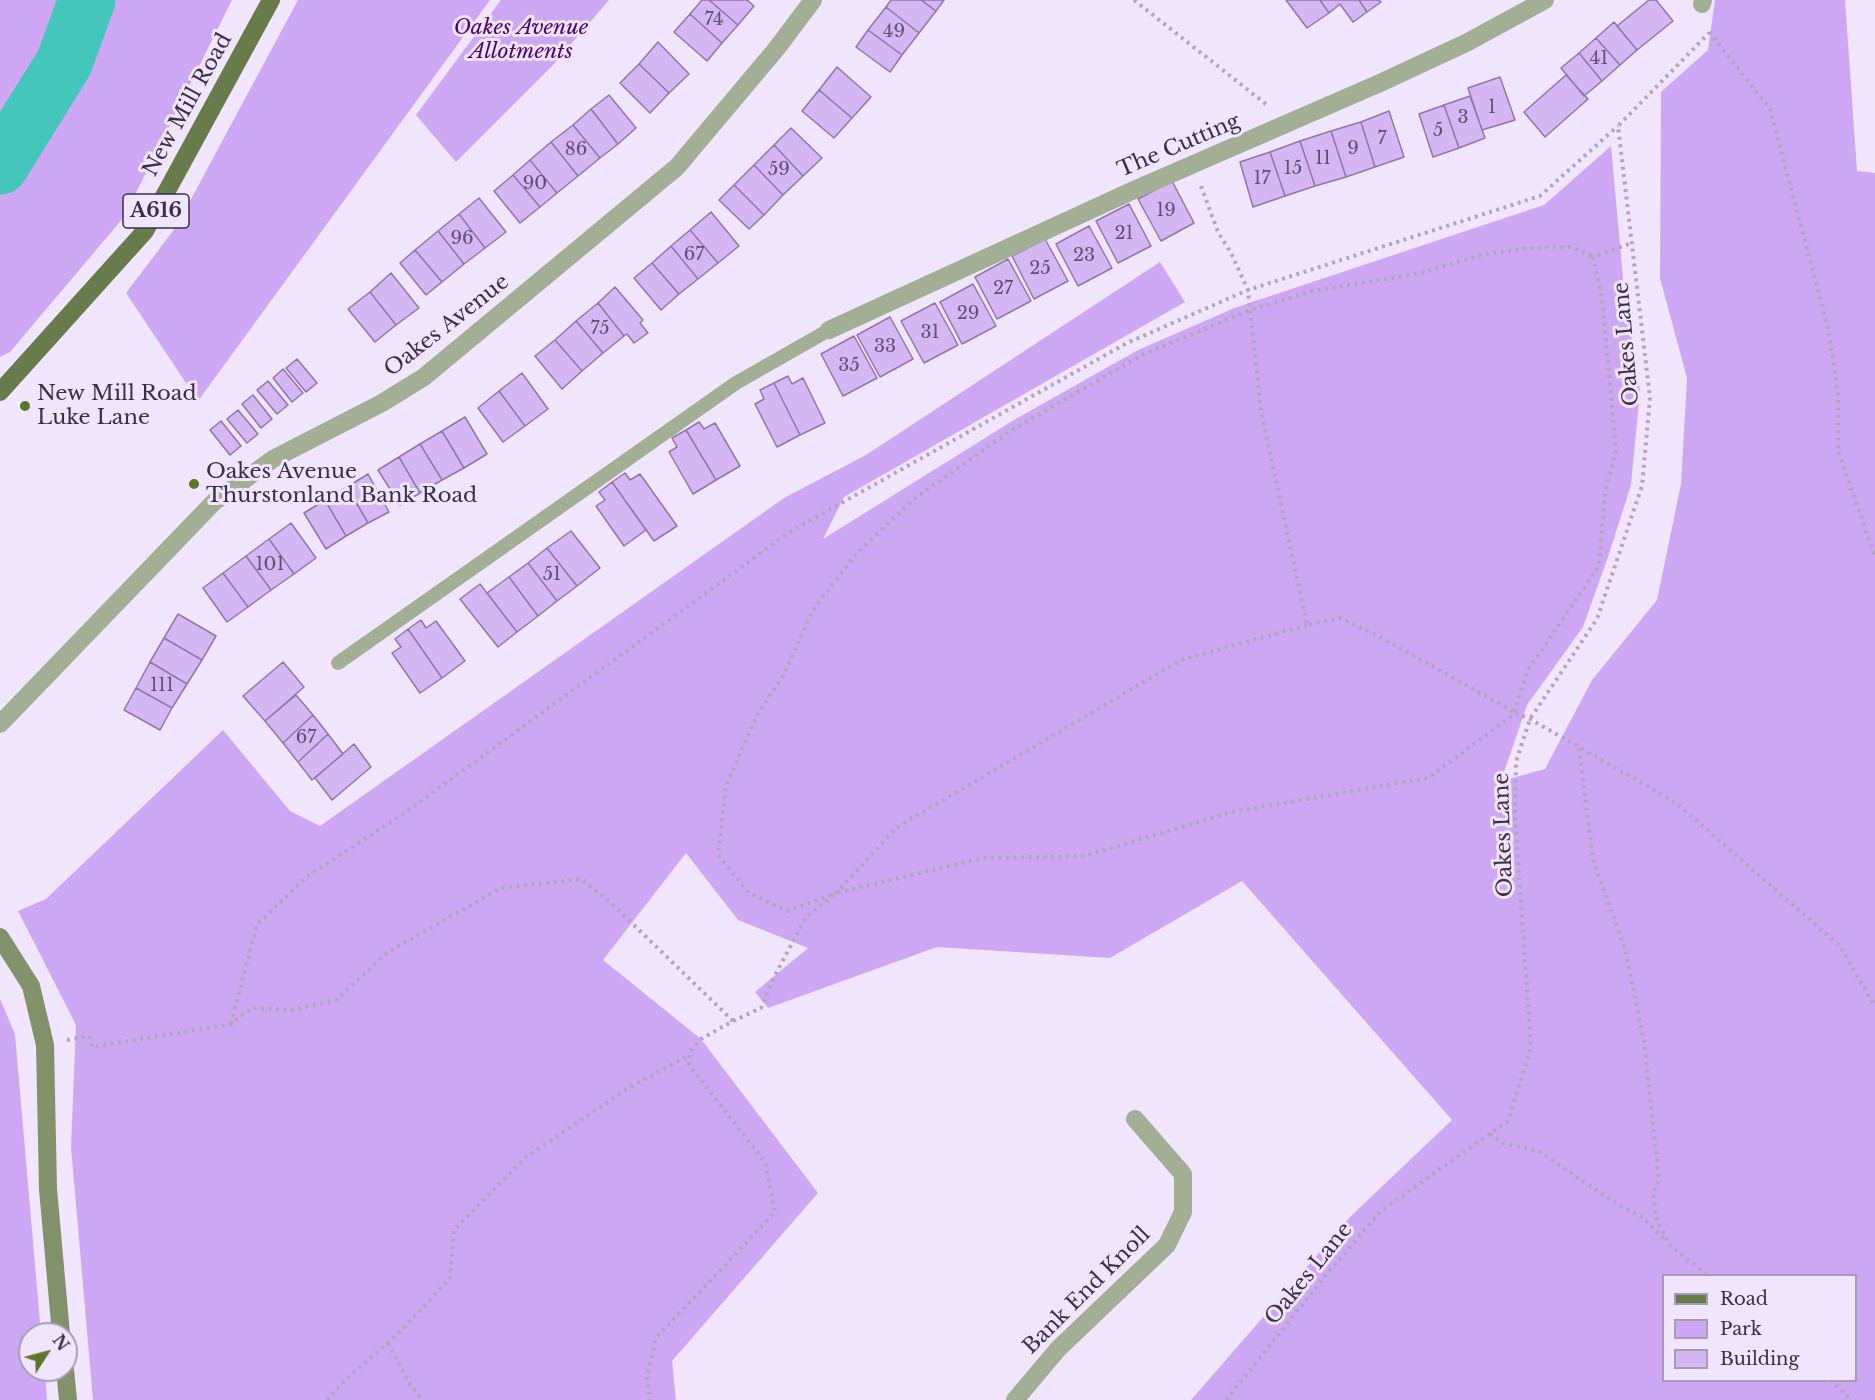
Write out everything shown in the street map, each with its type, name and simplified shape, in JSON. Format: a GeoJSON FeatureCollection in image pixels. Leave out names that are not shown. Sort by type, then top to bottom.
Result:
{"type":"FeatureCollection","features":[{"type":"Feature","properties":{"kind":"main road","name":"New Mill Road"},"geometry":{"type":"LineString","coordinates":[[0,392],[145,231],[271,0]]}},
{"type":"Feature","properties":{"kind":"street","name":"Oakes Avenue"},"geometry":{"type":"LineString","coordinates":[[0,724],[214,502],[273,459],[382,404],[424,377],[677,167],[777,48],[813,0]]}},
{"type":"Feature","properties":{"kind":"street","name":"The Cutting"},"geometry":{"type":"LineString","coordinates":[[829,330],[1134,189],[1466,43],[1545,0]]}},
{"type":"Feature","properties":{"kind":"street"},"geometry":{"type":"LineString","coordinates":[[1,940],[31,986],[45,1046],[48,1189],[60,1322]]}},
{"type":"Feature","properties":{"kind":"street","name":"Bank End Knoll"},"geometry":{"type":"LineString","coordinates":[[1015,1400],[1058,1349],[1167,1245],[1184,1212],[1183,1174],[1135,1119]]}},
{"type":"Feature","properties":{"kind":"street"},"geometry":{"type":"LineString","coordinates":[[66,1382],[68,1400]]}},
{"type":"Feature","properties":{"kind":"lane"},"geometry":{"type":"LineString","coordinates":[[338,663],[736,383],[829,330]]}},
{"type":"Feature","properties":{"kind":"path"},"geometry":{"type":"LineString","coordinates":[[1134,0],[1269,107],[1279,127]]}},
{"type":"Feature","properties":{"kind":"path"},"geometry":{"type":"LineString","coordinates":[[1702,2],[1709,33],[1770,109],[1828,328],[1838,393],[1838,452],[1875,556]]}},
{"type":"Feature","properties":{"kind":"path"},"geometry":{"type":"LineString","coordinates":[[231,1024],[257,924],[309,875],[402,815],[788,533],[1127,343],[1248,290],[1540,196],[1618,126],[1709,33]]}},
{"type":"Feature","properties":{"kind":"path","name":"Oakes Lane"},"geometry":{"type":"LineString","coordinates":[[1226,1400],[1326,1275],[1381,1211],[1508,1121],[1531,1048],[1515,817],[1516,762],[1530,719],[1598,619],[1641,486],[1650,398],[1618,126]]}},
{"type":"Feature","properties":{"kind":"path"},"geometry":{"type":"LineString","coordinates":[[1193,165],[1218,232],[1231,253],[1248,290],[1261,411],[1307,625]]}},
{"type":"Feature","properties":{"kind":"path"},"geometry":{"type":"LineString","coordinates":[[1593,257],[1602,298],[1616,450],[1605,492],[1599,566],[1528,670],[1515,714],[1428,778],[1231,812],[1084,856],[983,858],[836,893],[787,911],[749,893],[718,855],[726,786],[757,714],[783,676],[813,610],[856,554],[913,500],[1010,431],[1142,355],[1250,310],[1313,291],[1420,273],[1481,255],[1527,248],[1572,247],[1593,257],[1632,243]]}},
{"type":"Feature","properties":{"kind":"path"},"geometry":{"type":"LineString","coordinates":[[650,1400],[647,1376],[656,1338],[775,1212],[765,1162],[689,1065],[690,1051],[700,1039],[761,1008],[774,977],[806,917],[836,893],[896,828],[1180,660],[1340,618],[1378,636],[1676,802],[1840,946],[1875,1007]]}},
{"type":"Feature","properties":{"kind":"path"},"geometry":{"type":"LineString","coordinates":[[1579,747],[1593,860],[1625,949],[1644,1041],[1659,1180],[1653,1194],[1657,1221],[1670,1245]]}},
{"type":"Feature","properties":{"kind":"path"},"geometry":{"type":"LineString","coordinates":[[89,1036],[92,1047],[231,1024],[252,1008],[293,1010],[336,1000],[388,952],[501,888],[581,879],[608,900],[733,1021]]}},
{"type":"Feature","properties":{"kind":"path"},"geometry":{"type":"LineString","coordinates":[[327,1400],[340,1384],[388,1343],[450,1278],[454,1230],[526,1157],[630,1087],[690,1055]]}},
{"type":"Feature","properties":{"kind":"path"},"geometry":{"type":"LineString","coordinates":[[1491,1134],[1503,1143],[1540,1152],[1610,1199],[1643,1218],[1670,1245],[1707,1274]]}},
{"type":"Feature","properties":{"kind":"path"},"geometry":{"type":"LineString","coordinates":[[388,1343],[407,1379],[422,1400]]}},
{"type":"Feature","properties":{"kind":"path"},"geometry":{"type":"LineString","coordinates":[[1832,1382],[1852,1400]]}},
{"type":"Feature","properties":{"kind":"green space"},"geometry":{"type":"Polygon","coordinates":[[[0,0],[232,0],[124,217],[10,352],[0,357],[0,0]]]}},
{"type":"Feature","properties":{"kind":"green space"},"geometry":{"type":"Polygon","coordinates":[[[298,0],[490,0],[198,401],[126,293],[176,227],[298,0]]]}},
{"type":"Feature","properties":{"kind":"green space","name":"Oakes Avenue Allotments"},"geometry":{"type":"Polygon","coordinates":[[[501,0],[609,0],[552,66],[456,162],[416,115],[501,0]]]}},
{"type":"Feature","properties":{"kind":"green space"},"geometry":{"type":"Polygon","coordinates":[[[1715,0],[1845,0],[1857,171],[1875,173],[1875,1400],[1191,1400],[1351,1216],[1452,1120],[1242,881],[1110,958],[937,947],[768,1008],[755,992],[808,948],[738,920],[686,853],[603,960],[701,1039],[818,1193],[672,1361],[676,1400],[93,1400],[71,1147],[76,1025],[18,911],[46,899],[223,730],[290,811],[320,826],[784,498],[866,455],[1160,262],[1185,302],[844,497],[823,539],[1014,420],[1138,350],[1237,307],[1544,205],[1611,146],[1624,289],[1640,391],[1631,485],[1583,627],[1527,705],[1501,781],[1545,769],[1592,680],[1657,600],[1681,484],[1687,378],[1660,278],[1661,92],[1708,50],[1715,0]]]}},
{"type":"Feature","properties":{"kind":"green space"},"geometry":{"type":"Polygon","coordinates":[[[0,999],[15,1034],[40,1322],[18,1322],[18,1382],[46,1382],[47,1400],[0,1400],[0,999]]]}},
{"type":"Feature","properties":{"kind":"building"},"geometry":{"type":"Polygon","coordinates":[[[702,0],[709,0],[738,25],[722,43],[690,14],[702,0]]]}},
{"type":"Feature","properties":{"kind":"building"},"geometry":{"type":"Polygon","coordinates":[[[709,0],[747,0],[754,6],[738,25],[709,0]]]}},
{"type":"Feature","properties":{"kind":"building"},"geometry":{"type":"Polygon","coordinates":[[[891,0],[921,0],[936,11],[919,33],[886,7],[891,0]]]}},
{"type":"Feature","properties":{"kind":"building"},"geometry":{"type":"Polygon","coordinates":[[[921,0],[944,0],[936,11],[921,0]]]}},
{"type":"Feature","properties":{"kind":"building"},"geometry":{"type":"Polygon","coordinates":[[[1286,0],[1320,0],[1329,13],[1307,28],[1286,0]]]}},
{"type":"Feature","properties":{"kind":"building"},"geometry":{"type":"Polygon","coordinates":[[[1320,0],[1359,0],[1367,12],[1353,22],[1340,4],[1329,13],[1320,0]]]}},
{"type":"Feature","properties":{"kind":"building"},"geometry":{"type":"Polygon","coordinates":[[[1359,0],[1379,0],[1381,2],[1367,12],[1359,0]]]}},
{"type":"Feature","properties":{"kind":"building"},"geometry":{"type":"Polygon","coordinates":[[[1649,0],[1656,0],[1673,21],[1637,50],[1617,26],[1649,0]]]}},
{"type":"Feature","properties":{"kind":"building"},"geometry":{"type":"Polygon","coordinates":[[[886,7],[919,33],[902,55],[868,30],[886,7]]]}},
{"type":"Feature","properties":{"kind":"building"},"geometry":{"type":"Polygon","coordinates":[[[690,14],[722,43],[707,61],[674,32],[690,14]]]}},
{"type":"Feature","properties":{"kind":"building"},"geometry":{"type":"Polygon","coordinates":[[[1614,22],[1637,50],[1620,65],[1596,38],[1614,22]]]}},
{"type":"Feature","properties":{"kind":"building"},"geometry":{"type":"Polygon","coordinates":[[[868,30],[902,55],[890,72],[856,47],[868,30]]]}},
{"type":"Feature","properties":{"kind":"building"},"geometry":{"type":"Polygon","coordinates":[[[1596,38],[1620,65],[1602,81],[1579,53],[1596,38]]]}},
{"type":"Feature","properties":{"kind":"building"},"geometry":{"type":"Polygon","coordinates":[[[658,42],[689,74],[669,93],[639,64],[658,42]]]}},
{"type":"Feature","properties":{"kind":"building"},"geometry":{"type":"Polygon","coordinates":[[[1579,53],[1602,81],[1584,96],[1561,68],[1579,53]]]}},
{"type":"Feature","properties":{"kind":"building"},"geometry":{"type":"Polygon","coordinates":[[[639,64],[669,93],[650,113],[620,83],[639,64]]]}},
{"type":"Feature","properties":{"kind":"building"},"geometry":{"type":"Polygon","coordinates":[[[837,67],[871,97],[852,118],[819,90],[837,67]]]}},
{"type":"Feature","properties":{"kind":"building"},"geometry":{"type":"Polygon","coordinates":[[[1566,75],[1588,99],[1545,137],[1524,112],[1566,75]]]}},
{"type":"Feature","properties":{"kind":"building"},"geometry":{"type":"Polygon","coordinates":[[[1500,77],[1515,120],[1482,130],[1468,88],[1500,77]]]}},
{"type":"Feature","properties":{"kind":"building"},"geometry":{"type":"Polygon","coordinates":[[[819,90],[852,118],[834,138],[802,111],[819,90]]]}},
{"type":"Feature","properties":{"kind":"building"},"geometry":{"type":"Polygon","coordinates":[[[609,95],[636,128],[618,144],[591,109],[609,95]]]}},
{"type":"Feature","properties":{"kind":"building"},"geometry":{"type":"Polygon","coordinates":[[[1470,96],[1485,138],[1459,148],[1444,105],[1470,96]]]}},
{"type":"Feature","properties":{"kind":"building"},"geometry":{"type":"Polygon","coordinates":[[[1444,105],[1459,148],[1433,157],[1419,114],[1444,105]]]}},
{"type":"Feature","properties":{"kind":"building"},"geometry":{"type":"Polygon","coordinates":[[[591,109],[618,144],[600,158],[573,125],[591,109]]]}},
{"type":"Feature","properties":{"kind":"building"},"geometry":{"type":"Polygon","coordinates":[[[1389,111],[1404,157],[1375,167],[1361,122],[1389,111]]]}},
{"type":"Feature","properties":{"kind":"building"},"geometry":{"type":"Polygon","coordinates":[[[1361,122],[1375,167],[1346,177],[1331,131],[1361,122]]]}},
{"type":"Feature","properties":{"kind":"building"},"geometry":{"type":"Polygon","coordinates":[[[573,125],[600,158],[578,176],[551,142],[573,125]]]}},
{"type":"Feature","properties":{"kind":"building"},"geometry":{"type":"Polygon","coordinates":[[[791,128],[822,158],[803,176],[774,145],[791,128]]]}},
{"type":"Feature","properties":{"kind":"building"},"geometry":{"type":"Polygon","coordinates":[[[1331,131],[1346,177],[1315,186],[1300,141],[1331,131]]]}},
{"type":"Feature","properties":{"kind":"building"},"geometry":{"type":"Polygon","coordinates":[[[1300,141],[1315,186],[1285,196],[1270,152],[1300,141]]]}},
{"type":"Feature","properties":{"kind":"building"},"geometry":{"type":"Polygon","coordinates":[[[551,142],[578,176],[557,193],[530,160],[551,142]]]}},
{"type":"Feature","properties":{"kind":"building"},"geometry":{"type":"Polygon","coordinates":[[[774,145],[803,176],[783,195],[754,165],[774,145]]]}},
{"type":"Feature","properties":{"kind":"building"},"geometry":{"type":"Polygon","coordinates":[[[1270,152],[1285,196],[1253,207],[1240,162],[1270,152]]]}},
{"type":"Feature","properties":{"kind":"building"},"geometry":{"type":"Polygon","coordinates":[[[530,160],[557,193],[540,207],[513,175],[530,160]]]}},
{"type":"Feature","properties":{"kind":"building"},"geometry":{"type":"Polygon","coordinates":[[[754,165],[783,195],[764,215],[734,185],[754,165]]]}},
{"type":"Feature","properties":{"kind":"building"},"geometry":{"type":"Polygon","coordinates":[[[513,175],[540,207],[520,223],[494,191],[513,175]]]}},
{"type":"Feature","properties":{"kind":"building"},"geometry":{"type":"Polygon","coordinates":[[[1172,181],[1194,223],[1161,241],[1138,199],[1172,181]]]}},
{"type":"Feature","properties":{"kind":"building"},"geometry":{"type":"Polygon","coordinates":[[[734,185],[764,215],[749,229],[719,200],[734,185]]]}},
{"type":"Feature","properties":{"kind":"building"},"geometry":{"type":"Polygon","coordinates":[[[479,198],[506,232],[485,248],[459,214],[479,198]]]}},
{"type":"Feature","properties":{"kind":"building"},"geometry":{"type":"Polygon","coordinates":[[[1129,204],[1151,246],[1118,263],[1096,221],[1129,204]]]}},
{"type":"Feature","properties":{"kind":"building"},"geometry":{"type":"Polygon","coordinates":[[[711,212],[739,246],[718,263],[690,230],[711,212]]]}},
{"type":"Feature","properties":{"kind":"building"},"geometry":{"type":"Polygon","coordinates":[[[459,214],[485,248],[464,264],[438,231],[459,214]]]}},
{"type":"Feature","properties":{"kind":"building"},"geometry":{"type":"Polygon","coordinates":[[[1089,226],[1112,268],[1078,286],[1056,244],[1089,226]]]}},
{"type":"Feature","properties":{"kind":"building"},"geometry":{"type":"Polygon","coordinates":[[[690,230],[718,263],[698,279],[671,246],[690,230]]]}},
{"type":"Feature","properties":{"kind":"building"},"geometry":{"type":"Polygon","coordinates":[[[438,231],[464,264],[442,282],[415,250],[438,231]]]}},
{"type":"Feature","properties":{"kind":"building"},"geometry":{"type":"Polygon","coordinates":[[[1045,239],[1068,281],[1034,299],[1012,256],[1045,239]]]}},
{"type":"Feature","properties":{"kind":"building"},"geometry":{"type":"Polygon","coordinates":[[[671,246],[698,279],[679,294],[652,263],[671,246]]]}},
{"type":"Feature","properties":{"kind":"building"},"geometry":{"type":"Polygon","coordinates":[[[415,250],[442,282],[426,295],[400,263],[415,250]]]}},
{"type":"Feature","properties":{"kind":"building"},"geometry":{"type":"Polygon","coordinates":[[[1008,259],[1031,301],[997,319],[975,277],[1008,259]]]}},
{"type":"Feature","properties":{"kind":"building"},"geometry":{"type":"Polygon","coordinates":[[[652,263],[679,294],[661,310],[634,278],[652,263]]]}},
{"type":"Feature","properties":{"kind":"building"},"geometry":{"type":"Polygon","coordinates":[[[391,273],[419,308],[396,325],[370,292],[391,273]]]}},
{"type":"Feature","properties":{"kind":"building"},"geometry":{"type":"Polygon","coordinates":[[[973,284],[996,326],[962,344],[940,302],[973,284]]]}},
{"type":"Feature","properties":{"kind":"building"},"geometry":{"type":"Polygon","coordinates":[[[615,287],[643,320],[640,323],[648,333],[634,343],[627,334],[624,336],[598,303],[615,287]]]}},
{"type":"Feature","properties":{"kind":"building"},"geometry":{"type":"Polygon","coordinates":[[[370,292],[396,325],[375,342],[348,309],[370,292]]]}},
{"type":"Feature","properties":{"kind":"building"},"geometry":{"type":"Polygon","coordinates":[[[598,303],[624,336],[603,353],[576,321],[598,303]]]}},
{"type":"Feature","properties":{"kind":"building"},"geometry":{"type":"Polygon","coordinates":[[[935,303],[958,345],[924,363],[901,321],[935,303]]]}},
{"type":"Feature","properties":{"kind":"building"},"geometry":{"type":"Polygon","coordinates":[[[890,317],[913,359],[880,377],[857,335],[890,317]]]}},
{"type":"Feature","properties":{"kind":"building"},"geometry":{"type":"Polygon","coordinates":[[[576,321],[603,353],[582,371],[555,340],[576,321]]]}},
{"type":"Feature","properties":{"kind":"building"},"geometry":{"type":"Polygon","coordinates":[[[854,336],[877,378],[843,396],[821,354],[854,336]]]}},
{"type":"Feature","properties":{"kind":"building"},"geometry":{"type":"Polygon","coordinates":[[[555,340],[582,371],[562,389],[535,356],[555,340]]]}},
{"type":"Feature","properties":{"kind":"building"},"geometry":{"type":"Polygon","coordinates":[[[297,359],[317,383],[306,392],[286,368],[297,359]]]}},
{"type":"Feature","properties":{"kind":"building"},"geometry":{"type":"Polygon","coordinates":[[[283,369],[303,393],[292,402],[273,378],[283,369]]]}},
{"type":"Feature","properties":{"kind":"building"},"geometry":{"type":"Polygon","coordinates":[[[522,373],[548,409],[525,426],[499,391],[522,373]]]}},
{"type":"Feature","properties":{"kind":"building"},"geometry":{"type":"Polygon","coordinates":[[[788,376],[792,384],[803,378],[825,423],[800,435],[774,383],[788,376]]]}},
{"type":"Feature","properties":{"kind":"building"},"geometry":{"type":"Polygon","coordinates":[[[268,381],[288,405],[277,414],[257,390],[268,381]]]}},
{"type":"Feature","properties":{"kind":"building"},"geometry":{"type":"Polygon","coordinates":[[[774,383],[800,435],[777,447],[755,404],[764,399],[760,390],[774,383]]]}},
{"type":"Feature","properties":{"kind":"building"},"geometry":{"type":"Polygon","coordinates":[[[499,391],[525,426],[503,442],[478,408],[499,391]]]}},
{"type":"Feature","properties":{"kind":"building"},"geometry":{"type":"Polygon","coordinates":[[[253,395],[272,419],[261,428],[242,404],[253,395]]]}},
{"type":"Feature","properties":{"kind":"building"},"geometry":{"type":"Polygon","coordinates":[[[238,410],[258,434],[247,443],[227,419],[238,410]]]}},
{"type":"Feature","properties":{"kind":"building"},"geometry":{"type":"Polygon","coordinates":[[[465,417],[487,454],[464,468],[442,431],[465,417]]]}},
{"type":"Feature","properties":{"kind":"building"},"geometry":{"type":"Polygon","coordinates":[[[221,421],[241,446],[230,455],[210,430],[221,421]]]}},
{"type":"Feature","properties":{"kind":"building"},"geometry":{"type":"Polygon","coordinates":[[[699,422],[704,429],[715,423],[740,466],[716,480],[686,430],[699,422]]]}},
{"type":"Feature","properties":{"kind":"building"},"geometry":{"type":"Polygon","coordinates":[[[686,430],[716,480],[693,494],[669,452],[677,447],[672,438],[686,430]]]}},
{"type":"Feature","properties":{"kind":"building"},"geometry":{"type":"Polygon","coordinates":[[[442,431],[464,468],[442,480],[420,444],[442,431]]]}},
{"type":"Feature","properties":{"kind":"building"},"geometry":{"type":"Polygon","coordinates":[[[420,444],[442,480],[420,493],[399,457],[420,444]]]}},
{"type":"Feature","properties":{"kind":"building"},"geometry":{"type":"Polygon","coordinates":[[[399,457],[420,493],[400,505],[378,470],[399,457]]]}},
{"type":"Feature","properties":{"kind":"building"},"geometry":{"type":"Polygon","coordinates":[[[625,473],[630,480],[640,474],[677,526],[654,541],[612,482],[625,473]]]}},
{"type":"Feature","properties":{"kind":"building"},"geometry":{"type":"Polygon","coordinates":[[[368,474],[389,512],[368,523],[347,487],[368,474]]]}},
{"type":"Feature","properties":{"kind":"building"},"geometry":{"type":"Polygon","coordinates":[[[612,482],[646,530],[624,546],[596,506],[605,500],[599,492],[612,482]]]}},
{"type":"Feature","properties":{"kind":"building"},"geometry":{"type":"Polygon","coordinates":[[[347,487],[368,523],[346,536],[325,500],[347,487]]]}},
{"type":"Feature","properties":{"kind":"building"},"geometry":{"type":"Polygon","coordinates":[[[325,500],[346,536],[326,549],[304,513],[325,500]]]}},
{"type":"Feature","properties":{"kind":"building"},"geometry":{"type":"Polygon","coordinates":[[[291,523],[316,558],[294,574],[269,539],[291,523]]]}},
{"type":"Feature","properties":{"kind":"building"},"geometry":{"type":"Polygon","coordinates":[[[571,531],[600,568],[577,586],[547,548],[571,531]]]}},
{"type":"Feature","properties":{"kind":"building"},"geometry":{"type":"Polygon","coordinates":[[[269,539],[294,574],[271,590],[246,556],[269,539]]]}},
{"type":"Feature","properties":{"kind":"building"},"geometry":{"type":"Polygon","coordinates":[[[547,548],[577,586],[557,601],[528,563],[547,548]]]}},
{"type":"Feature","properties":{"kind":"building"},"geometry":{"type":"Polygon","coordinates":[[[246,556],[271,590],[248,607],[223,573],[246,556]]]}},
{"type":"Feature","properties":{"kind":"building"},"geometry":{"type":"Polygon","coordinates":[[[528,563],[557,601],[538,616],[509,577],[528,563]]]}},
{"type":"Feature","properties":{"kind":"building"},"geometry":{"type":"Polygon","coordinates":[[[223,573],[248,607],[227,622],[203,588],[223,573]]]}},
{"type":"Feature","properties":{"kind":"building"},"geometry":{"type":"Polygon","coordinates":[[[509,577],[538,616],[517,632],[487,593],[509,577]]]}},
{"type":"Feature","properties":{"kind":"building"},"geometry":{"type":"Polygon","coordinates":[[[480,584],[517,632],[498,647],[460,599],[480,584]]]}},
{"type":"Feature","properties":{"kind":"building"},"geometry":{"type":"Polygon","coordinates":[[[178,614],[216,636],[202,660],[164,638],[178,614]]]}},
{"type":"Feature","properties":{"kind":"building"},"geometry":{"type":"Polygon","coordinates":[[[421,620],[426,628],[436,621],[465,661],[442,678],[408,629],[421,620]]]}},
{"type":"Feature","properties":{"kind":"building"},"geometry":{"type":"Polygon","coordinates":[[[408,629],[442,678],[420,693],[392,653],[401,647],[395,639],[408,629]]]}},
{"type":"Feature","properties":{"kind":"building"},"geometry":{"type":"Polygon","coordinates":[[[164,638],[202,660],[187,684],[150,662],[164,638]]]}},
{"type":"Feature","properties":{"kind":"building"},"geometry":{"type":"Polygon","coordinates":[[[150,662],[187,684],[172,708],[136,688],[150,662]]]}},
{"type":"Feature","properties":{"kind":"building"},"geometry":{"type":"Polygon","coordinates":[[[283,662],[304,687],[265,721],[243,696],[283,662]]]}},
{"type":"Feature","properties":{"kind":"building"},"geometry":{"type":"Polygon","coordinates":[[[136,688],[172,708],[160,730],[124,710],[136,688]]]}},
{"type":"Feature","properties":{"kind":"building"},"geometry":{"type":"Polygon","coordinates":[[[296,695],[313,715],[283,743],[265,721],[296,695]]]}},
{"type":"Feature","properties":{"kind":"building"},"geometry":{"type":"Polygon","coordinates":[[[313,715],[328,734],[298,762],[283,743],[313,715]]]}},
{"type":"Feature","properties":{"kind":"building"},"geometry":{"type":"Polygon","coordinates":[[[328,734],[343,754],[312,780],[298,762],[328,734]]]}},
{"type":"Feature","properties":{"kind":"building"},"geometry":{"type":"Polygon","coordinates":[[[354,744],[371,767],[332,800],[315,778],[354,744]]]}},
{"type":"Feature","properties":{"kind":"waterway"},"geometry":{"type":"LineString","coordinates":[[0,166],[64,63],[87,0]]}},
{"type":"Feature","properties":{"kind":"place","name":"New Mill Road Luke Lane"},"geometry":{"type":"Point","coordinates":[25,406]}},
{"type":"Feature","properties":{"kind":"place","name":"Oakes Avenue Thurstonland Bank Road"},"geometry":{"type":"Point","coordinates":[194,484]}}]}
